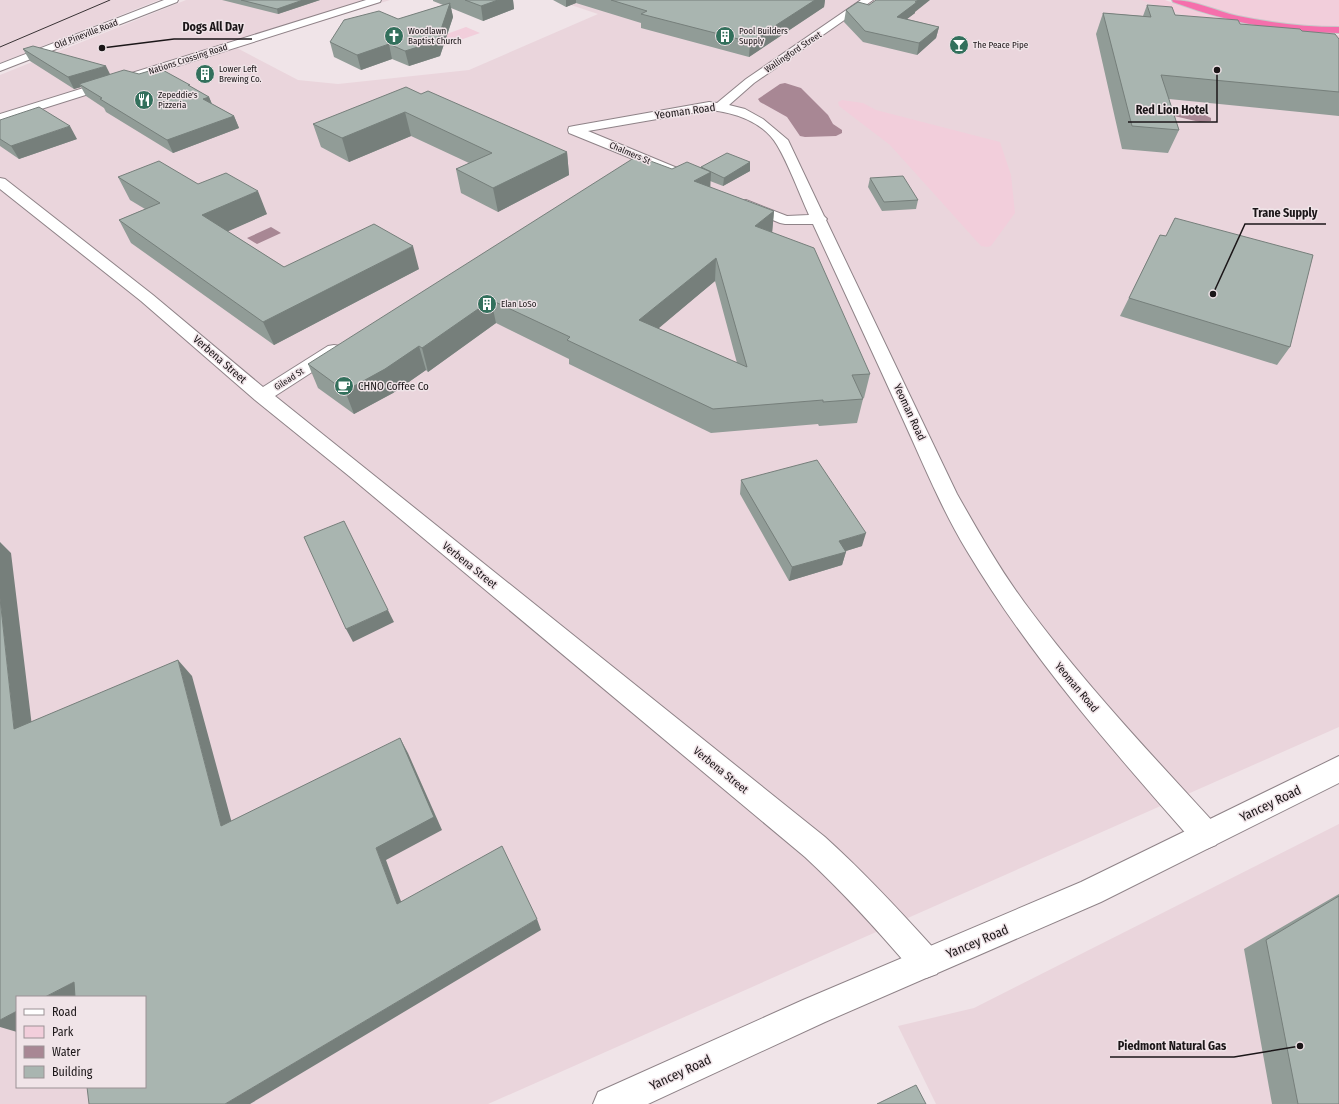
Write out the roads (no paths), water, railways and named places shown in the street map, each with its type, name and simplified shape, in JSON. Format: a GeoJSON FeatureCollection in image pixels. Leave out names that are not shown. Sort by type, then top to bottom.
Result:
{"type":"FeatureCollection","features":[{"type":"Feature","properties":{"kind":"highway"},"geometry":{"type":"LineString","coordinates":[[1177,0],[1220,14],[1256,22],[1296,28],[1339,30]]}},
{"type":"Feature","properties":{"kind":"street","name":"Old Pineville Road"},"geometry":{"type":"LineString","coordinates":[[0,68],[173,0]]}},
{"type":"Feature","properties":{"kind":"street","name":"Nations Crossing Road"},"geometry":{"type":"LineString","coordinates":[[0,118],[376,0]]}},
{"type":"Feature","properties":{"kind":"street","name":"Wallingford Street"},"geometry":{"type":"LineString","coordinates":[[721,106],[750,81],[868,0]]}},
{"type":"Feature","properties":{"kind":"street","name":"Yeoman Road"},"geometry":{"type":"LineString","coordinates":[[574,130],[692,108],[721,106],[738,110],[750,115],[774,131],[784,143],[947,494],[974,544],[1015,608],[1049,653],[1134,755],[1206,835]]}},
{"type":"Feature","properties":{"kind":"street","name":"Chalmers St"},"geometry":{"type":"LineString","coordinates":[[574,130],[692,179]]}},
{"type":"Feature","properties":{"kind":"street"},"geometry":{"type":"LineString","coordinates":[[625,166],[639,156]]}},
{"type":"Feature","properties":{"kind":"street","name":"Verbena Street"},"geometry":{"type":"LineString","coordinates":[[0,182],[147,298],[262,396],[362,475],[815,847],[850,879],[878,908],[926,963]]}},
{"type":"Feature","properties":{"kind":"street"},"geometry":{"type":"LineString","coordinates":[[734,198],[785,220],[820,219]]}},
{"type":"Feature","properties":{"kind":"street","name":"Gilead St"},"geometry":{"type":"LineString","coordinates":[[262,396],[344,344]]}},
{"type":"Feature","properties":{"kind":"street","name":"Yancey Road"},"geometry":{"type":"LineString","coordinates":[[610,1104],[814,1010],[1091,892],[1339,769]]}},
{"type":"Feature","properties":{"kind":"water"},"geometry":{"type":"Polygon","coordinates":[[[785,83],[801,88],[828,115],[833,124],[842,130],[842,133],[836,136],[800,136],[787,117],[760,102],[758,99],[780,84],[785,83]]]}},
{"type":"Feature","properties":{"kind":"water"},"geometry":{"type":"Polygon","coordinates":[[[1192,106],[1204,111],[1203,114],[1211,118],[1211,121],[1200,122],[1174,116],[1172,112],[1192,106]]]}},
{"type":"Feature","properties":{"kind":"water"},"geometry":{"type":"Polygon","coordinates":[[[271,227],[281,233],[257,244],[247,238],[271,227]]]}},
{"type":"Feature","properties":{"kind":"tram line"},"geometry":{"type":"LineString","coordinates":[[0,47],[110,0]]}},
{"type":"Feature","properties":{"kind":"place","name":"Woodlawn Baptist Church"},"geometry":{"type":"Point","coordinates":[394,36]}},
{"type":"Feature","properties":{"kind":"place","name":"Pool Builders Supply"},"geometry":{"type":"Point","coordinates":[725,36]}},
{"type":"Feature","properties":{"kind":"place","name":"The Peace Pipe"},"geometry":{"type":"Point","coordinates":[959,45]}},
{"type":"Feature","properties":{"kind":"place","name":"Dogs All Day"},"geometry":{"type":"Point","coordinates":[102,48]}},
{"type":"Feature","properties":{"kind":"place","name":"Red Lion Hotel"},"geometry":{"type":"Point","coordinates":[1217,70]}},
{"type":"Feature","properties":{"kind":"place","name":"Lower Left Brewing Co."},"geometry":{"type":"Point","coordinates":[205,74]}},
{"type":"Feature","properties":{"kind":"place","name":"Zepeddie's Pizzeria"},"geometry":{"type":"Point","coordinates":[144,100]}},
{"type":"Feature","properties":{"kind":"place","name":"Trane Supply"},"geometry":{"type":"Point","coordinates":[1213,294]}},
{"type":"Feature","properties":{"kind":"place","name":"Elan LoSo"},"geometry":{"type":"Point","coordinates":[487,304]}},
{"type":"Feature","properties":{"kind":"place","name":"CHNO Coffee Co"},"geometry":{"type":"Point","coordinates":[344,386]}},
{"type":"Feature","properties":{"kind":"place","name":"Piedmont Natural Gas"},"geometry":{"type":"Point","coordinates":[1300,1046]}}]}
